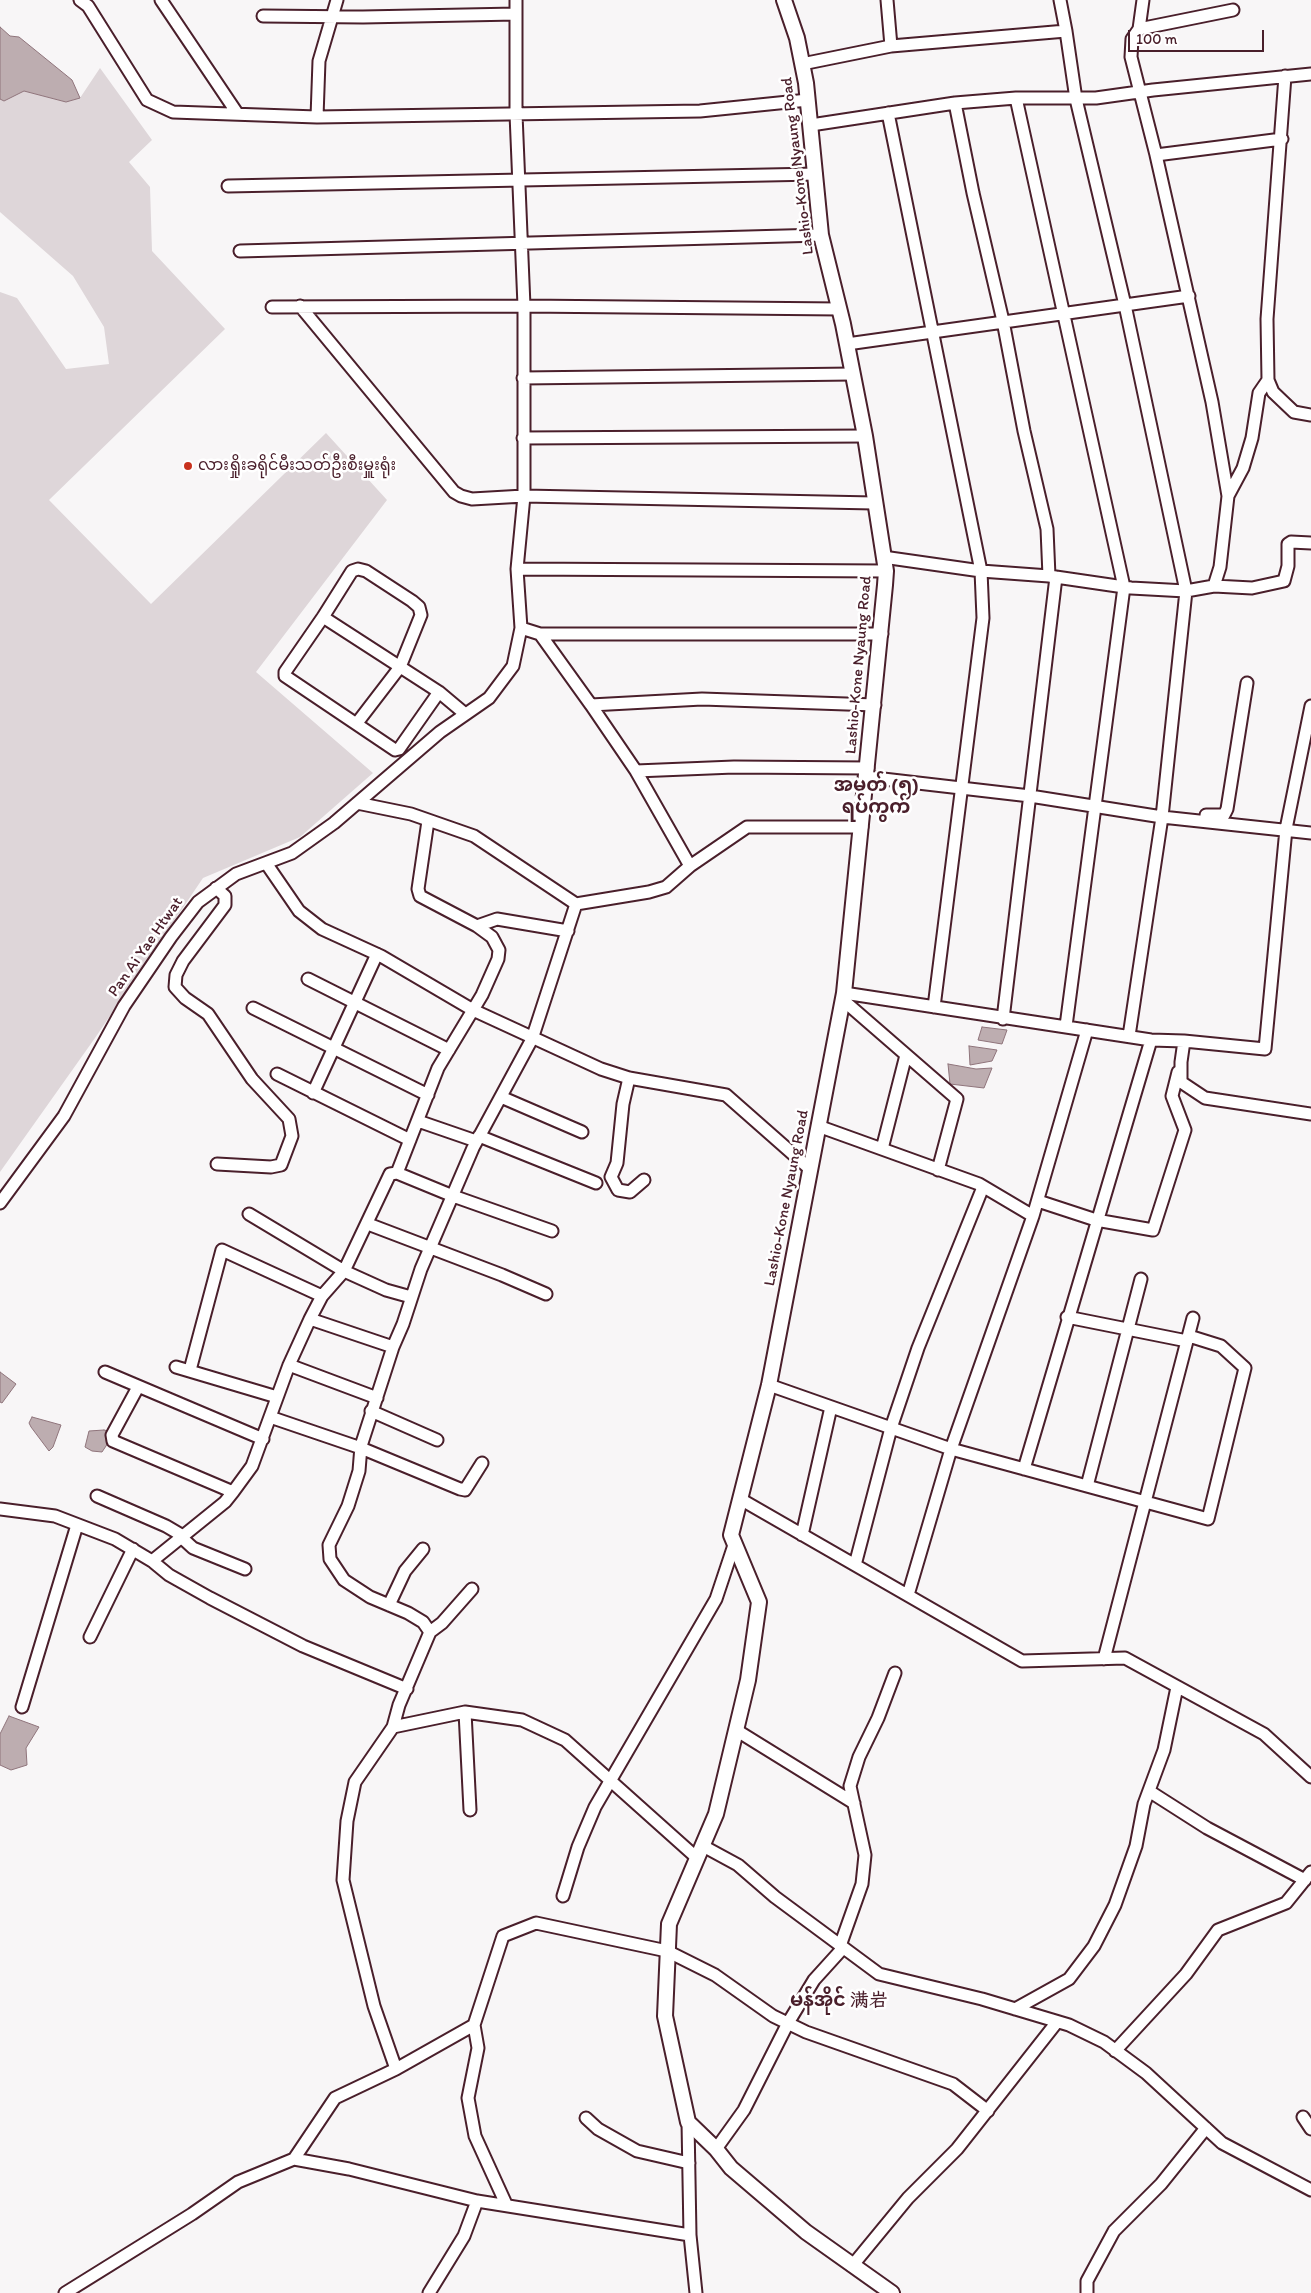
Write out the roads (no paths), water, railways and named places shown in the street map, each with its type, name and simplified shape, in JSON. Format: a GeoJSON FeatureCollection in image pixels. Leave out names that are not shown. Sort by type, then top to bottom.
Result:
{"type":"FeatureCollection","features":[{"type":"Feature","properties":{"kind":"main road","name":"Lashio-Kone Nyaung Road"},"geometry":{"type":"LineString","coordinates":[[688,2122],[665,2016],[669,1924],[716,1814],[748,1680],[759,1602],[731,1535],[742,1500],[769,1385],[843,997],[882,634],[884,564],[865,436],[840,309],[822,235],[811,125],[802,64],[784,0]]}},
{"type":"Feature","properties":{"kind":"main road"},"geometry":{"type":"LineString","coordinates":[[688,2122],[716,2149],[731,2168],[806,2232],[892,2293]]}},
{"type":"Feature","properties":{"kind":"street"},"geometry":{"type":"LineString","coordinates":[[160,0],[237,113]]}},
{"type":"Feature","properties":{"kind":"street"},"geometry":{"type":"LineString","coordinates":[[317,116],[319,61],[337,0]]}},
{"type":"Feature","properties":{"kind":"street","name":"Pan Ai Yae Htwat"},"geometry":{"type":"LineString","coordinates":[[0,1203],[64,1116],[106,1036],[171,937],[198,902],[236,874],[292,853],[358,803],[464,714],[489,698],[514,666],[521,628],[517,569],[524,496],[524,306],[516,114],[516,0]]}},
{"type":"Feature","properties":{"kind":"street"},"geometry":{"type":"LineString","coordinates":[[887,0],[891,46]]}},
{"type":"Feature","properties":{"kind":"street"},"geometry":{"type":"LineString","coordinates":[[1060,0],[1076,99],[1125,306],[1186,590],[1162,816],[1129,1036]]}},
{"type":"Feature","properties":{"kind":"street"},"geometry":{"type":"LineString","coordinates":[[1143,0],[1138,29],[1132,39],[1131,57],[1189,296],[1212,402],[1228,496],[1220,567],[1214,586]]}},
{"type":"Feature","properties":{"kind":"street"},"geometry":{"type":"LineString","coordinates":[[86,2],[148,100],[173,112],[317,116],[700,111],[808,100]]}},
{"type":"Feature","properties":{"kind":"street"},"geometry":{"type":"LineString","coordinates":[[1138,29],[1233,10]]}},
{"type":"Feature","properties":{"kind":"street"},"geometry":{"type":"LineString","coordinates":[[263,16],[516,14]]}},
{"type":"Feature","properties":{"kind":"street"},"geometry":{"type":"LineString","coordinates":[[802,64],[891,46],[1066,31]]}},
{"type":"Feature","properties":{"kind":"street"},"geometry":{"type":"LineString","coordinates":[[811,125],[954,103],[1016,98],[1076,99],[1311,74]]}},
{"type":"Feature","properties":{"kind":"street"},"geometry":{"type":"LineString","coordinates":[[1285,76],[1282,139],[1267,319],[1268,380],[1274,392],[1294,412],[1311,414]]}},
{"type":"Feature","properties":{"kind":"street"},"geometry":{"type":"LineString","coordinates":[[1016,98],[1062,314],[1124,587],[1066,1026]]}},
{"type":"Feature","properties":{"kind":"street"},"geometry":{"type":"LineString","coordinates":[[954,103],[972,193],[1003,321],[1024,431],[1047,529],[1053,577],[1030,796],[1003,1019]]}},
{"type":"Feature","properties":{"kind":"street"},"geometry":{"type":"LineString","coordinates":[[888,113],[981,571],[983,618],[934,1007]]}},
{"type":"Feature","properties":{"kind":"street"},"geometry":{"type":"LineString","coordinates":[[1156,155],[1282,139]]}},
{"type":"Feature","properties":{"kind":"street"},"geometry":{"type":"LineString","coordinates":[[228,186],[816,174]]}},
{"type":"Feature","properties":{"kind":"street"},"geometry":{"type":"LineString","coordinates":[[240,251],[822,235]]}},
{"type":"Feature","properties":{"kind":"street"},"geometry":{"type":"LineString","coordinates":[[847,344],[1189,296]]}},
{"type":"Feature","properties":{"kind":"street"},"geometry":{"type":"LineString","coordinates":[[300,306],[454,492],[472,499],[524,496],[874,502]]}},
{"type":"Feature","properties":{"kind":"street"},"geometry":{"type":"LineString","coordinates":[[272,307],[524,306],[840,309]]}},
{"type":"Feature","properties":{"kind":"street"},"geometry":{"type":"LineString","coordinates":[[523,378],[853,374]]}},
{"type":"Feature","properties":{"kind":"street"},"geometry":{"type":"LineString","coordinates":[[1228,496],[1243,468],[1252,438],[1258,393],[1268,380]]}},
{"type":"Feature","properties":{"kind":"street"},"geometry":{"type":"LineString","coordinates":[[523,438],[865,436]]}},
{"type":"Feature","properties":{"kind":"street"},"geometry":{"type":"LineString","coordinates":[[517,569],[884,564],[1053,577],[1124,587],[1186,590],[1214,586],[1252,588],[1284,581],[1288,566],[1288,544],[1292,542],[1311,543]]}},
{"type":"Feature","properties":{"kind":"street"},"geometry":{"type":"LineString","coordinates":[[357,723],[400,666],[420,622],[419,607],[412,601],[366,571],[358,569],[352,571],[324,617],[285,672],[285,676],[395,750],[439,692]]}},
{"type":"Feature","properties":{"kind":"street"},"geometry":{"type":"LineString","coordinates":[[324,617],[439,692],[464,714]]}},
{"type":"Feature","properties":{"kind":"street"},"geometry":{"type":"LineString","coordinates":[[521,628],[540,634],[882,634]]}},
{"type":"Feature","properties":{"kind":"street"},"geometry":{"type":"LineString","coordinates":[[540,634],[636,771],[690,866]]}},
{"type":"Feature","properties":{"kind":"street"},"geometry":{"type":"LineString","coordinates":[[1162,816],[1181,813],[1224,814],[1227,809],[1247,682]]}},
{"type":"Feature","properties":{"kind":"street"},"geometry":{"type":"LineString","coordinates":[[591,705],[702,699],[875,704]]}},
{"type":"Feature","properties":{"kind":"street"},"geometry":{"type":"LineString","coordinates":[[843,997],[934,1007],[1151,1040],[1265,1050],[1286,829],[1311,706]]}},
{"type":"Feature","properties":{"kind":"street"},"geometry":{"type":"LineString","coordinates":[[636,771],[734,767],[867,773],[961,789],[1030,796],[1162,816],[1311,833]]}},
{"type":"Feature","properties":{"kind":"street"},"geometry":{"type":"LineString","coordinates":[[358,803],[411,814],[474,836],[576,904],[649,892],[666,887],[690,866],[747,827],[862,827]]}},
{"type":"Feature","properties":{"kind":"street"},"geometry":{"type":"LineString","coordinates":[[397,1173],[438,1068],[482,995],[498,959],[499,950],[492,938],[477,926],[420,896],[418,889],[428,821]]}},
{"type":"Feature","properties":{"kind":"street"},"geometry":{"type":"LineString","coordinates":[[266,863],[299,911],[322,929],[377,954],[473,1010],[532,1039],[629,1078],[726,1095],[810,1169]]}},
{"type":"Feature","properties":{"kind":"street"},"geometry":{"type":"LineString","coordinates":[[216,888],[225,896],[225,905],[183,961],[176,975],[175,987],[185,998],[208,1014],[252,1079],[289,1119],[292,1136],[281,1165],[272,1167],[217,1164]]}},
{"type":"Feature","properties":{"kind":"street"},"geometry":{"type":"LineString","coordinates":[[430,1632],[423,1622],[370,1597],[344,1580],[330,1559],[329,1545],[348,1506],[359,1471],[361,1448],[371,1412],[411,1297],[477,1139],[532,1039],[576,904]]}},
{"type":"Feature","properties":{"kind":"street"},"geometry":{"type":"LineString","coordinates":[[477,926],[496,919],[568,931]]}},
{"type":"Feature","properties":{"kind":"street"},"geometry":{"type":"LineString","coordinates":[[313,1093],[377,954]]}},
{"type":"Feature","properties":{"kind":"street"},"geometry":{"type":"LineString","coordinates":[[308,979],[449,1050]]}},
{"type":"Feature","properties":{"kind":"street"},"geometry":{"type":"LineString","coordinates":[[843,997],[957,1099],[938,1170]]}},
{"type":"Feature","properties":{"kind":"street"},"geometry":{"type":"LineString","coordinates":[[253,1008],[332,1049],[428,1095]]}},
{"type":"Feature","properties":{"kind":"street"},"geometry":{"type":"LineString","coordinates":[[908,1595],[951,1450],[1038,1201],[1087,1030]]}},
{"type":"Feature","properties":{"kind":"street"},"geometry":{"type":"LineString","coordinates":[[1024,1469],[1096,1220],[1113,1172],[1151,1040]]}},
{"type":"Feature","properties":{"kind":"street"},"geometry":{"type":"LineString","coordinates":[[1038,1201],[1096,1220],[1153,1230],[1185,1130],[1172,1096],[1184,1042]]}},
{"type":"Feature","properties":{"kind":"street"},"geometry":{"type":"LineString","coordinates":[[882,1150],[906,1055]]}},
{"type":"Feature","properties":{"kind":"street"},"geometry":{"type":"LineString","coordinates":[[1181,1062],[1181,1082],[1205,1098],[1311,1114]]}},
{"type":"Feature","properties":{"kind":"street"},"geometry":{"type":"LineString","coordinates":[[277,1074],[410,1140]]}},
{"type":"Feature","properties":{"kind":"street"},"geometry":{"type":"LineString","coordinates":[[629,1078],[623,1104],[617,1163],[611,1177],[618,1190],[630,1192],[644,1180]]}},
{"type":"Feature","properties":{"kind":"street"},"geometry":{"type":"LineString","coordinates":[[501,1097],[582,1132]]}},
{"type":"Feature","properties":{"kind":"street"},"geometry":{"type":"LineString","coordinates":[[418,1121],[477,1139],[596,1183]]}},
{"type":"Feature","properties":{"kind":"street"},"geometry":{"type":"LineString","coordinates":[[818,1126],[983,1187],[1033,1216]]}},
{"type":"Feature","properties":{"kind":"street"},"geometry":{"type":"LineString","coordinates":[[152,1561],[225,1502],[252,1466],[288,1365],[322,1296],[344,1271],[368,1224],[390,1174],[397,1173],[453,1196],[552,1231]]}},
{"type":"Feature","properties":{"kind":"street"},"geometry":{"type":"LineString","coordinates":[[855,1565],[891,1428],[918,1348],[983,1187]]}},
{"type":"Feature","properties":{"kind":"street"},"geometry":{"type":"LineString","coordinates":[[249,1214],[344,1271],[386,1290],[411,1297]]}},
{"type":"Feature","properties":{"kind":"street"},"geometry":{"type":"LineString","coordinates":[[368,1224],[502,1275],[546,1294]]}},
{"type":"Feature","properties":{"kind":"street"},"geometry":{"type":"LineString","coordinates":[[190,1370],[222,1250],[322,1296]]}},
{"type":"Feature","properties":{"kind":"street"},"geometry":{"type":"LineString","coordinates":[[1087,1486],[1141,1279]]}},
{"type":"Feature","properties":{"kind":"street"},"geometry":{"type":"LineString","coordinates":[[769,1385],[951,1450],[1208,1519],[1245,1368],[1220,1346],[1188,1338],[1067,1318]]}},
{"type":"Feature","properties":{"kind":"street"},"geometry":{"type":"LineString","coordinates":[[1104,1659],[1193,1318]]}},
{"type":"Feature","properties":{"kind":"street"},"geometry":{"type":"LineString","coordinates":[[310,1319],[393,1347]]}},
{"type":"Feature","properties":{"kind":"street"},"geometry":{"type":"LineString","coordinates":[[288,1365],[377,1398]]}},
{"type":"Feature","properties":{"kind":"street"},"geometry":{"type":"LineString","coordinates":[[176,1367],[276,1397]]}},
{"type":"Feature","properties":{"kind":"street"},"geometry":{"type":"LineString","coordinates":[[105,1372],[263,1439]]}},
{"type":"Feature","properties":{"kind":"street"},"geometry":{"type":"LineString","coordinates":[[138,1387],[112,1434],[113,1441],[233,1492]]}},
{"type":"Feature","properties":{"kind":"street"},"geometry":{"type":"LineString","coordinates":[[802,1535],[831,1407]]}},
{"type":"Feature","properties":{"kind":"street"},"geometry":{"type":"LineString","coordinates":[[371,1412],[437,1440]]}},
{"type":"Feature","properties":{"kind":"street"},"geometry":{"type":"LineString","coordinates":[[270,1417],[361,1448],[465,1490],[482,1463]]}},
{"type":"Feature","properties":{"kind":"street"},"geometry":{"type":"LineString","coordinates":[[98,1496],[166,1526],[182,1536],[193,1548],[245,1569]]}},
{"type":"Feature","properties":{"kind":"street"},"geometry":{"type":"LineString","coordinates":[[742,1500],[1022,1661],[1125,1658],[1264,1734],[1311,1777]]}},
{"type":"Feature","properties":{"kind":"street"},"geometry":{"type":"LineString","coordinates":[[0,1509],[56,1516],[115,1539],[152,1561],[169,1575],[294,1642],[407,1689]]}},
{"type":"Feature","properties":{"kind":"street"},"geometry":{"type":"LineString","coordinates":[[22,1707],[77,1525]]}},
{"type":"Feature","properties":{"kind":"street"},"geometry":{"type":"LineString","coordinates":[[563,1896],[578,1847],[595,1806],[716,1599],[734,1542]]}},
{"type":"Feature","properties":{"kind":"street"},"geometry":{"type":"LineString","coordinates":[[388,1605],[405,1571],[423,1548]]}},
{"type":"Feature","properties":{"kind":"street"},"geometry":{"type":"LineString","coordinates":[[90,1637],[133,1549]]}},
{"type":"Feature","properties":{"kind":"street"},"geometry":{"type":"LineString","coordinates":[[396,2069],[374,2006],[343,1880],[346,1821],[355,1782],[393,1727],[430,1632],[442,1623],[472,1589]]}},
{"type":"Feature","properties":{"kind":"street"},"geometry":{"type":"LineString","coordinates":[[716,2149],[744,2110],[788,2024],[814,1980],[842,1947],[862,1884],[865,1855],[850,1786],[859,1756],[878,1718],[895,1673]]}},
{"type":"Feature","properties":{"kind":"street"},"geometry":{"type":"LineString","coordinates":[[1015,2009],[1069,1979],[1094,1946],[1114,1905],[1136,1846],[1144,1804],[1164,1750],[1176,1687]]}},
{"type":"Feature","properties":{"kind":"street"},"geometry":{"type":"LineString","coordinates":[[465,1712],[470,1810]]}},
{"type":"Feature","properties":{"kind":"street"},"geometry":{"type":"LineString","coordinates":[[393,1727],[465,1712],[522,1720],[565,1740],[610,1783],[700,1852],[738,1865],[775,1897],[879,1974],[1015,2009],[1057,2022],[1104,2042],[1146,2073],[1222,2142],[1311,2190]]}},
{"type":"Feature","properties":{"kind":"street"},"geometry":{"type":"LineString","coordinates":[[736,1730],[854,1803]]}},
{"type":"Feature","properties":{"kind":"street"},"geometry":{"type":"LineString","coordinates":[[1115,2051],[1186,1974],[1218,1930],[1286,1903],[1308,1876],[1207,1828],[1149,1791]]}},
{"type":"Feature","properties":{"kind":"street"},"geometry":{"type":"LineString","coordinates":[[506,2204],[475,2136],[468,2098],[478,2048],[474,2025],[503,1936],[536,1923],[667,1951],[715,1974],[773,2016],[788,2024],[953,2084],[988,2111]]}},
{"type":"Feature","properties":{"kind":"street"},"geometry":{"type":"LineString","coordinates":[[852,2266],[908,2198],[957,2150],[1057,2022]]}},
{"type":"Feature","properties":{"kind":"street"},"geometry":{"type":"LineString","coordinates":[[294,2159],[335,2098],[396,2069],[474,2025]]}},
{"type":"Feature","properties":{"kind":"street"},"geometry":{"type":"LineString","coordinates":[[1302,2117],[1311,2129]]}},
{"type":"Feature","properties":{"kind":"street"},"geometry":{"type":"LineString","coordinates":[[586,2118],[598,2130],[637,2151],[689,2163]]}},
{"type":"Feature","properties":{"kind":"street"},"geometry":{"type":"LineString","coordinates":[[688,2122],[690,2235],[696,2293]]}},
{"type":"Feature","properties":{"kind":"street"},"geometry":{"type":"LineString","coordinates":[[1087,2293],[1087,2281],[1114,2231],[1161,2184],[1206,2128]]}},
{"type":"Feature","properties":{"kind":"street"},"geometry":{"type":"LineString","coordinates":[[65,2293],[192,2214],[238,2182],[294,2159],[349,2169],[477,2201],[506,2204],[690,2235]]}},
{"type":"Feature","properties":{"kind":"street"},"geometry":{"type":"LineString","coordinates":[[429,2293],[464,2236],[477,2201]]}},
{"type":"Feature","properties":{"kind":"place","name":"လားရှိုးခရိုင်မီးသတ်ဦးစီးမှူးရုံး"},"geometry":{"type":"Point","coordinates":[188,466]}},
{"type":"Feature","properties":{"kind":"district","name":"အမှတ် (၅) ရပ်ကွက်"},"geometry":{"type":"Point","coordinates":[876,797]}},
{"type":"Feature","properties":{"kind":"district","name":"မန်အိုင် 满岩"},"geometry":{"type":"Point","coordinates":[839,2001]}}]}
